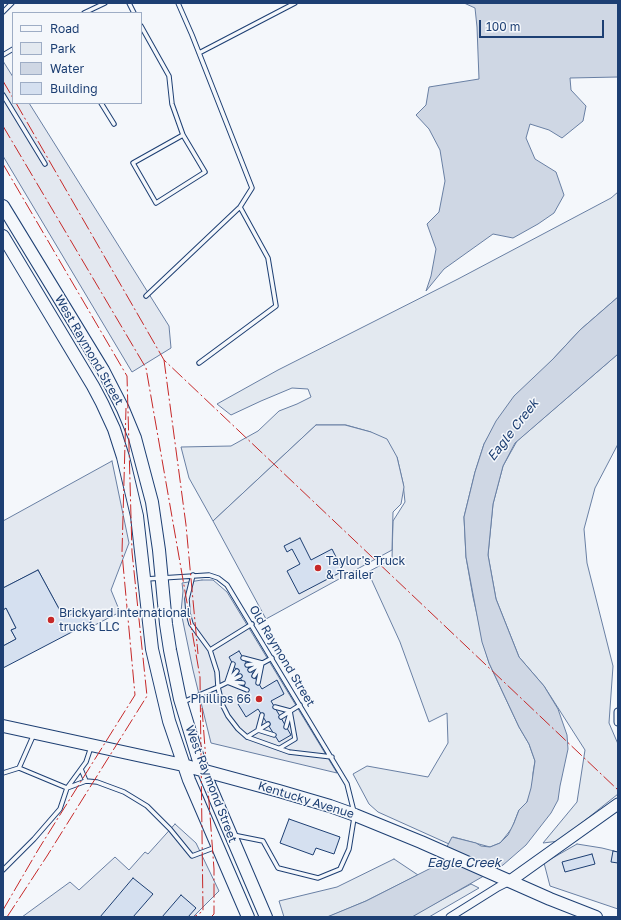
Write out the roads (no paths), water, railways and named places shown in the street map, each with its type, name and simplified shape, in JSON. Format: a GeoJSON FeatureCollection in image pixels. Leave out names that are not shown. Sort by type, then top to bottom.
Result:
{"type":"FeatureCollection","features":[{"type":"Feature","properties":{"kind":"main road","name":"West Raymond Street"},"geometry":{"type":"LineString","coordinates":[[3,206],[103,370],[123,409],[135,438],[147,484],[159,550],[166,624],[181,702],[198,758],[265,915]]}},
{"type":"Feature","properties":{"kind":"main road","name":"West Raymond Street"},"geometry":{"type":"LineString","coordinates":[[3,236],[93,386],[111,423],[123,457],[137,516],[150,634],[155,666],[169,721],[183,765],[248,917]]}},
{"type":"Feature","properties":{"kind":"main road","name":"Kentucky Avenue"},"geometry":{"type":"LineString","coordinates":[[3,726],[203,770],[296,796],[355,815],[421,842],[510,882],[596,917]]}},
{"type":"Feature","properties":{"kind":"main road"},"geometry":{"type":"LineString","coordinates":[[510,882],[618,804]]}},
{"type":"Feature","properties":{"kind":"street"},"geometry":{"type":"LineString","coordinates":[[618,712],[618,722]]}},
{"type":"Feature","properties":{"kind":"street"},"geometry":{"type":"LineString","coordinates":[[450,917],[498,887],[510,882]]}},
{"type":"Feature","properties":{"kind":"lane"},"geometry":{"type":"LineString","coordinates":[[3,12],[12,3]]}},
{"type":"Feature","properties":{"kind":"lane"},"geometry":{"type":"LineString","coordinates":[[86,12],[105,3]]}},
{"type":"Feature","properties":{"kind":"lane"},"geometry":{"type":"LineString","coordinates":[[129,3],[134,12]]}},
{"type":"Feature","properties":{"kind":"lane"},"geometry":{"type":"LineString","coordinates":[[146,296],[240,207],[252,188],[178,3]]}},
{"type":"Feature","properties":{"kind":"lane"},"geometry":{"type":"LineString","coordinates":[[199,53],[294,3]]}},
{"type":"Feature","properties":{"kind":"lane"},"geometry":{"type":"LineString","coordinates":[[142,28],[169,76],[172,104],[183,135],[205,172],[156,203],[133,163],[183,135]]}},
{"type":"Feature","properties":{"kind":"lane"},"geometry":{"type":"LineString","coordinates":[[3,55],[12,50]]}},
{"type":"Feature","properties":{"kind":"lane"},"geometry":{"type":"LineString","coordinates":[[3,95],[45,164]]}},
{"type":"Feature","properties":{"kind":"lane"},"geometry":{"type":"LineString","coordinates":[[101,104],[114,124]]}},
{"type":"Feature","properties":{"kind":"lane"},"geometry":{"type":"LineString","coordinates":[[199,364],[276,306],[268,258],[240,207]]}},
{"type":"Feature","properties":{"kind":"lane"},"geometry":{"type":"LineString","coordinates":[[193,575],[187,599],[188,613],[191,624],[210,650],[217,672],[218,687],[222,704],[228,716],[238,729],[247,737],[289,752],[332,757]]}},
{"type":"Feature","properties":{"kind":"lane","name":"Old Raymond Street"},"geometry":{"type":"LineString","coordinates":[[144,580],[193,575],[209,575],[225,582],[332,757],[347,784],[355,815]]}},
{"type":"Feature","properties":{"kind":"lane"},"geometry":{"type":"LineString","coordinates":[[210,650],[252,624]]}},
{"type":"Feature","properties":{"kind":"lane"},"geometry":{"type":"LineString","coordinates":[[243,658],[262,663]]}},
{"type":"Feature","properties":{"kind":"lane"},"geometry":{"type":"LineString","coordinates":[[250,670],[272,658]]}},
{"type":"Feature","properties":{"kind":"lane"},"geometry":{"type":"LineString","coordinates":[[247,665],[262,663]]}},
{"type":"Feature","properties":{"kind":"lane"},"geometry":{"type":"LineString","coordinates":[[254,676],[262,663]]}},
{"type":"Feature","properties":{"kind":"lane"},"geometry":{"type":"LineString","coordinates":[[258,683],[262,663]]}},
{"type":"Feature","properties":{"kind":"lane"},"geometry":{"type":"LineString","coordinates":[[227,682],[233,664]]}},
{"type":"Feature","properties":{"kind":"lane"},"geometry":{"type":"LineString","coordinates":[[227,682],[237,671]]}},
{"type":"Feature","properties":{"kind":"lane"},"geometry":{"type":"LineString","coordinates":[[181,702],[240,676]]}},
{"type":"Feature","properties":{"kind":"lane"},"geometry":{"type":"LineString","coordinates":[[227,682],[243,682]]}},
{"type":"Feature","properties":{"kind":"lane"},"geometry":{"type":"LineString","coordinates":[[227,682],[247,690]]}},
{"type":"Feature","properties":{"kind":"lane"},"geometry":{"type":"LineString","coordinates":[[280,717],[300,705]]}},
{"type":"Feature","properties":{"kind":"lane"},"geometry":{"type":"LineString","coordinates":[[275,708],[290,711]]}},
{"type":"Feature","properties":{"kind":"lane"},"geometry":{"type":"LineString","coordinates":[[286,727],[290,711]]}},
{"type":"Feature","properties":{"kind":"lane"},"geometry":{"type":"LineString","coordinates":[[280,748],[295,739],[290,711]]}},
{"type":"Feature","properties":{"kind":"lane"},"geometry":{"type":"LineString","coordinates":[[258,730],[262,715]]}},
{"type":"Feature","properties":{"kind":"lane"},"geometry":{"type":"LineString","coordinates":[[247,737],[268,724]]}},
{"type":"Feature","properties":{"kind":"lane"},"geometry":{"type":"LineString","coordinates":[[258,730],[274,735]]}},
{"type":"Feature","properties":{"kind":"lane"},"geometry":{"type":"LineString","coordinates":[[19,768],[34,732]]}},
{"type":"Feature","properties":{"kind":"lane"},"geometry":{"type":"LineString","coordinates":[[3,870],[34,839],[60,809],[67,788],[86,762],[91,745]]}},
{"type":"Feature","properties":{"kind":"lane"},"geometry":{"type":"LineString","coordinates":[[3,773],[19,768],[67,788],[86,781],[97,782],[124,792],[147,806],[192,856],[217,847]]}},
{"type":"Feature","properties":{"kind":"lane"},"geometry":{"type":"LineString","coordinates":[[81,769],[86,781]]}},
{"type":"Feature","properties":{"kind":"lane"},"geometry":{"type":"LineString","coordinates":[[230,834],[263,841],[278,868],[318,878],[340,870],[349,849],[355,815]]}},
{"type":"Feature","properties":{"kind":"water"},"geometry":{"type":"Polygon","coordinates":[[[464,3],[618,3],[618,77],[570,78],[571,90],[586,106],[583,121],[562,138],[549,130],[530,124],[526,138],[535,159],[556,172],[564,195],[554,213],[513,238],[493,234],[444,269],[426,291],[431,276],[436,249],[427,224],[439,212],[445,181],[440,150],[429,129],[416,115],[426,105],[429,87],[479,79],[475,8],[464,3]]]}},
{"type":"Feature","properties":{"kind":"water","name":"Eagle Creek"},"geometry":{"type":"Polygon","coordinates":[[[618,297],[618,354],[515,443],[503,466],[493,504],[488,555],[496,599],[519,657],[544,686],[558,709],[567,735],[568,749],[558,800],[551,813],[526,845],[503,865],[412,917],[327,917],[366,901],[431,868],[439,862],[452,837],[476,843],[481,846],[490,847],[500,843],[508,835],[519,810],[527,802],[531,788],[535,761],[529,744],[519,727],[489,663],[482,642],[466,557],[464,517],[475,472],[484,444],[496,421],[514,396],[553,359],[580,330],[618,297]]]}},
{"type":"Feature","properties":{"kind":"place","name":"Taylor's Truck & Trailer"},"geometry":{"type":"Point","coordinates":[318,568]}},
{"type":"Feature","properties":{"kind":"place","name":"Brickyard international trucks LLC"},"geometry":{"type":"Point","coordinates":[51,620]}},
{"type":"Feature","properties":{"kind":"place","name":"Phillips 66"},"geometry":{"type":"Point","coordinates":[259,699]}}]}
